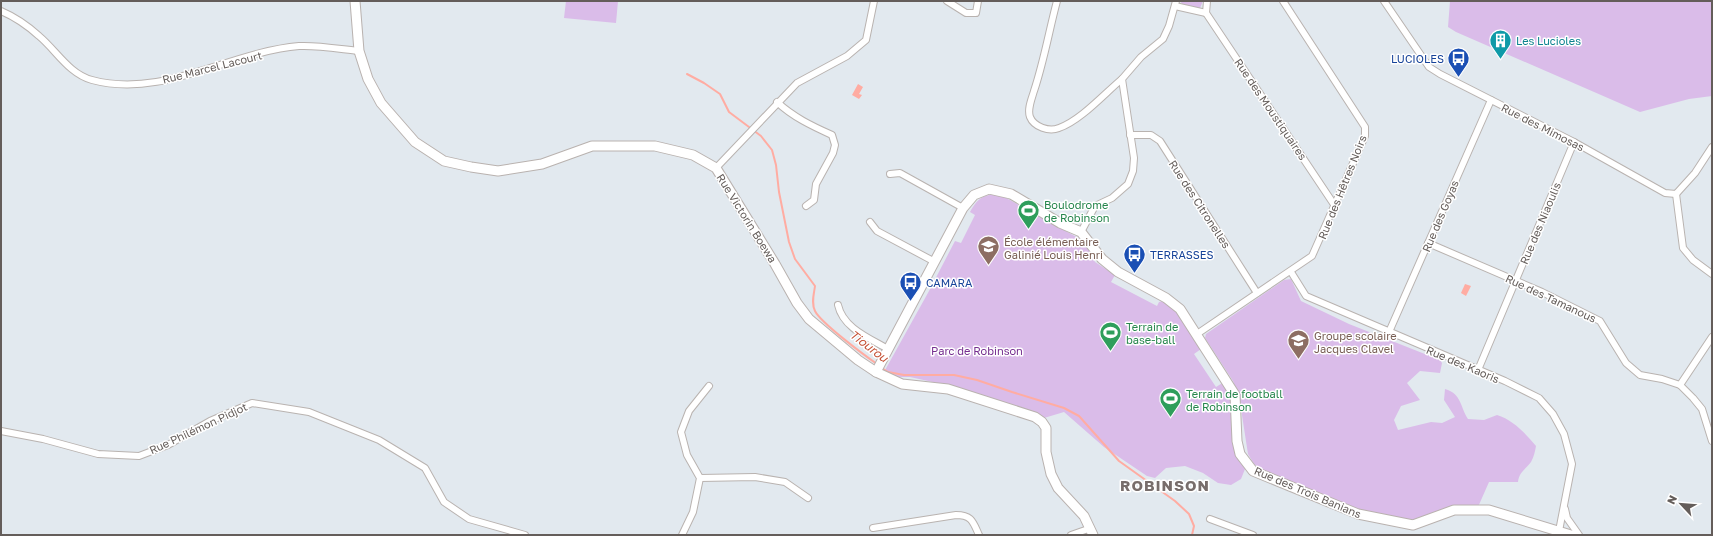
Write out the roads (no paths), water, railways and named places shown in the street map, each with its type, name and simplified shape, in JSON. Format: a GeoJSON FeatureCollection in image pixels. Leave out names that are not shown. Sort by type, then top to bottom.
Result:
{"type":"FeatureCollection","features":[{"type":"Feature","properties":{"kind":"street","name":"Rue Victorin Boewa"},"geometry":{"type":"LineString","coordinates":[[355,1],[359,51],[368,79],[381,103],[415,142],[444,161],[471,167],[498,170],[542,164],[592,146],[654,146],[693,155],[716,168],[775,264],[797,303],[812,323],[858,360],[879,368],[902,384],[948,389],[1035,417],[1042,422],[1046,428],[1046,452],[1051,474],[1058,488],[1084,516],[1092,532]]}},
{"type":"Feature","properties":{"kind":"street"},"geometry":{"type":"LineString","coordinates":[[716,168],[749,131],[797,83],[847,56],[866,40],[874,1]]}},
{"type":"Feature","properties":{"kind":"street"},"geometry":{"type":"LineString","coordinates":[[947,1],[966,13],[976,13],[978,1]]}},
{"type":"Feature","properties":{"kind":"street"},"geometry":{"type":"LineString","coordinates":[[1057,1],[1041,71],[1030,104],[1030,117],[1034,123],[1050,130],[1059,129],[1086,111],[1122,79],[1140,57],[1163,39],[1170,26],[1176,3],[1206,13],[1207,1]]}},
{"type":"Feature","properties":{"kind":"street","name":"Rue des Hêtres Noirs"},"geometry":{"type":"LineString","coordinates":[[1197,334],[1312,256],[1365,136],[1365,127],[1282,1]]}},
{"type":"Feature","properties":{"kind":"street","name":"Rue des Mimosas"},"geometry":{"type":"LineString","coordinates":[[1384,1],[1429,66],[1440,74],[1574,142],[1665,193],[1676,194]]}},
{"type":"Feature","properties":{"kind":"street","name":"Rue Marcel Lacourt"},"geometry":{"type":"LineString","coordinates":[[1,11],[24,24],[39,36],[68,66],[82,76],[92,80],[122,84],[147,82],[188,75],[252,56],[299,46],[359,51]]}},
{"type":"Feature","properties":{"kind":"street","name":"Rue des Moustiquaires"},"geometry":{"type":"LineString","coordinates":[[1206,13],[1335,206]]}},
{"type":"Feature","properties":{"kind":"street"},"geometry":{"type":"LineString","coordinates":[[1081,232],[1095,206],[1112,198],[1128,184],[1133,171],[1134,158],[1122,79]]}},
{"type":"Feature","properties":{"kind":"street","name":"Rue des Goyas"},"geometry":{"type":"LineString","coordinates":[[1390,332],[1491,100]]}},
{"type":"Feature","properties":{"kind":"street"},"geometry":{"type":"LineString","coordinates":[[777,102],[801,120],[832,135],[835,144],[833,153],[816,184],[814,200],[806,206]]}},
{"type":"Feature","properties":{"kind":"street","name":"Rue des Citronelles"},"geometry":{"type":"LineString","coordinates":[[1130,135],[1151,134],[1160,141],[1257,294]]}},
{"type":"Feature","properties":{"kind":"street","name":"Rue des Niaoulis"},"geometry":{"type":"LineString","coordinates":[[1478,370],[1574,142]]}},
{"type":"Feature","properties":{"kind":"street"},"geometry":{"type":"LineString","coordinates":[[1712,147],[1695,173],[1676,194],[1683,248],[1693,260],[1712,274]]}},
{"type":"Feature","properties":{"kind":"street"},"geometry":{"type":"LineString","coordinates":[[890,174],[900,173],[963,208]]}},
{"type":"Feature","properties":{"kind":"street","name":"Rue des Trois Banians"},"geometry":{"type":"LineString","coordinates":[[879,368],[963,208],[974,196],[989,189],[1011,194],[1060,222],[1081,232],[1102,259],[1118,272],[1166,298],[1180,309],[1235,395],[1237,441],[1240,454],[1253,471],[1358,514],[1414,526],[1454,510],[1489,510],[1571,535]]}},
{"type":"Feature","properties":{"kind":"street"},"geometry":{"type":"LineString","coordinates":[[870,222],[877,231],[935,262]]}},
{"type":"Feature","properties":{"kind":"street","name":"Rue des Tamanous"},"geometry":{"type":"LineString","coordinates":[[1428,243],[1516,280],[1600,321],[1626,363],[1640,375],[1662,379],[1680,385],[1702,409],[1712,441]]}},
{"type":"Feature","properties":{"kind":"street","name":"Rue des Kaoris"},"geometry":{"type":"LineString","coordinates":[[1290,272],[1306,296],[1539,398],[1553,414],[1564,434],[1572,464],[1559,532]]}},
{"type":"Feature","properties":{"kind":"street"},"geometry":{"type":"LineString","coordinates":[[838,305],[840,316],[852,328],[888,350]]}},
{"type":"Feature","properties":{"kind":"street"},"geometry":{"type":"LineString","coordinates":[[1680,385],[1712,337]]}},
{"type":"Feature","properties":{"kind":"street"},"geometry":{"type":"LineString","coordinates":[[682,535],[693,512],[700,478],[688,456],[680,432],[689,411],[709,386]]}},
{"type":"Feature","properties":{"kind":"street","name":"Rue Philémon Pidjot"},"geometry":{"type":"LineString","coordinates":[[1,431],[43,439],[98,454],[139,456],[168,445],[210,421],[252,403],[309,412],[379,440],[425,468],[444,502],[469,519],[525,535]]}},
{"type":"Feature","properties":{"kind":"street"},"geometry":{"type":"LineString","coordinates":[[700,478],[755,477],[784,482],[808,498]]}},
{"type":"Feature","properties":{"kind":"street"},"geometry":{"type":"LineString","coordinates":[[1564,505],[1567,518],[1579,535]]}},
{"type":"Feature","properties":{"kind":"street"},"geometry":{"type":"LineString","coordinates":[[873,528],[956,515],[965,515],[971,520],[979,535]]}},
{"type":"Feature","properties":{"kind":"street"},"geometry":{"type":"LineString","coordinates":[[1210,519],[1253,535]]}},
{"type":"Feature","properties":{"kind":"street"},"geometry":{"type":"LineString","coordinates":[[1071,535],[1092,532]]}},
{"type":"Feature","properties":{"kind":"waterway","name":"Tiourou"},"geometry":{"type":"LineString","coordinates":[[687,74],[720,94],[729,112],[761,136],[772,150],[776,165],[779,192],[789,242],[795,259],[815,286],[813,302],[815,311],[834,331],[877,364]]}},
{"type":"Feature","properties":{"kind":"waterway","name":"Tiourou"},"geometry":{"type":"LineString","coordinates":[[882,368],[888,372],[904,375],[954,375],[977,380],[1064,408],[1079,416],[1119,461],[1175,501],[1189,514],[1194,526],[1192,535]]}},
{"type":"Feature","properties":{"kind":"place","name":"Les Lucioles"},"geometry":{"type":"Point","coordinates":[1500,60]}},
{"type":"Feature","properties":{"kind":"place","name":"LUCIOLES"},"geometry":{"type":"Point","coordinates":[1459,78]}},
{"type":"Feature","properties":{"kind":"place","name":"Boulodrome de Robinson"},"geometry":{"type":"Point","coordinates":[1029,230]}},
{"type":"Feature","properties":{"kind":"place","name":"École élémentaire Galinié Louis Henri"},"geometry":{"type":"Point","coordinates":[988,266]}},
{"type":"Feature","properties":{"kind":"place","name":"TERRASSES"},"geometry":{"type":"Point","coordinates":[1134,274]}},
{"type":"Feature","properties":{"kind":"place","name":"CAMARA"},"geometry":{"type":"Point","coordinates":[910,302]}},
{"type":"Feature","properties":{"kind":"place","name":"Terrain de base-ball"},"geometry":{"type":"Point","coordinates":[1110,352]}},
{"type":"Feature","properties":{"kind":"place","name":"Groupe scolaire Jacques Clavel"},"geometry":{"type":"Point","coordinates":[1298,360]}},
{"type":"Feature","properties":{"kind":"place","name":"Terrain de football de Robinson"},"geometry":{"type":"Point","coordinates":[1170,418]}},
{"type":"Feature","properties":{"kind":"district","name":"ROBINSON"},"geometry":{"type":"Point","coordinates":[1165,485]}},
{"type":"Feature","properties":{"kind":"park label","name":"Parc de Robinson"},"geometry":{"type":"Point","coordinates":[977,350]}}]}
